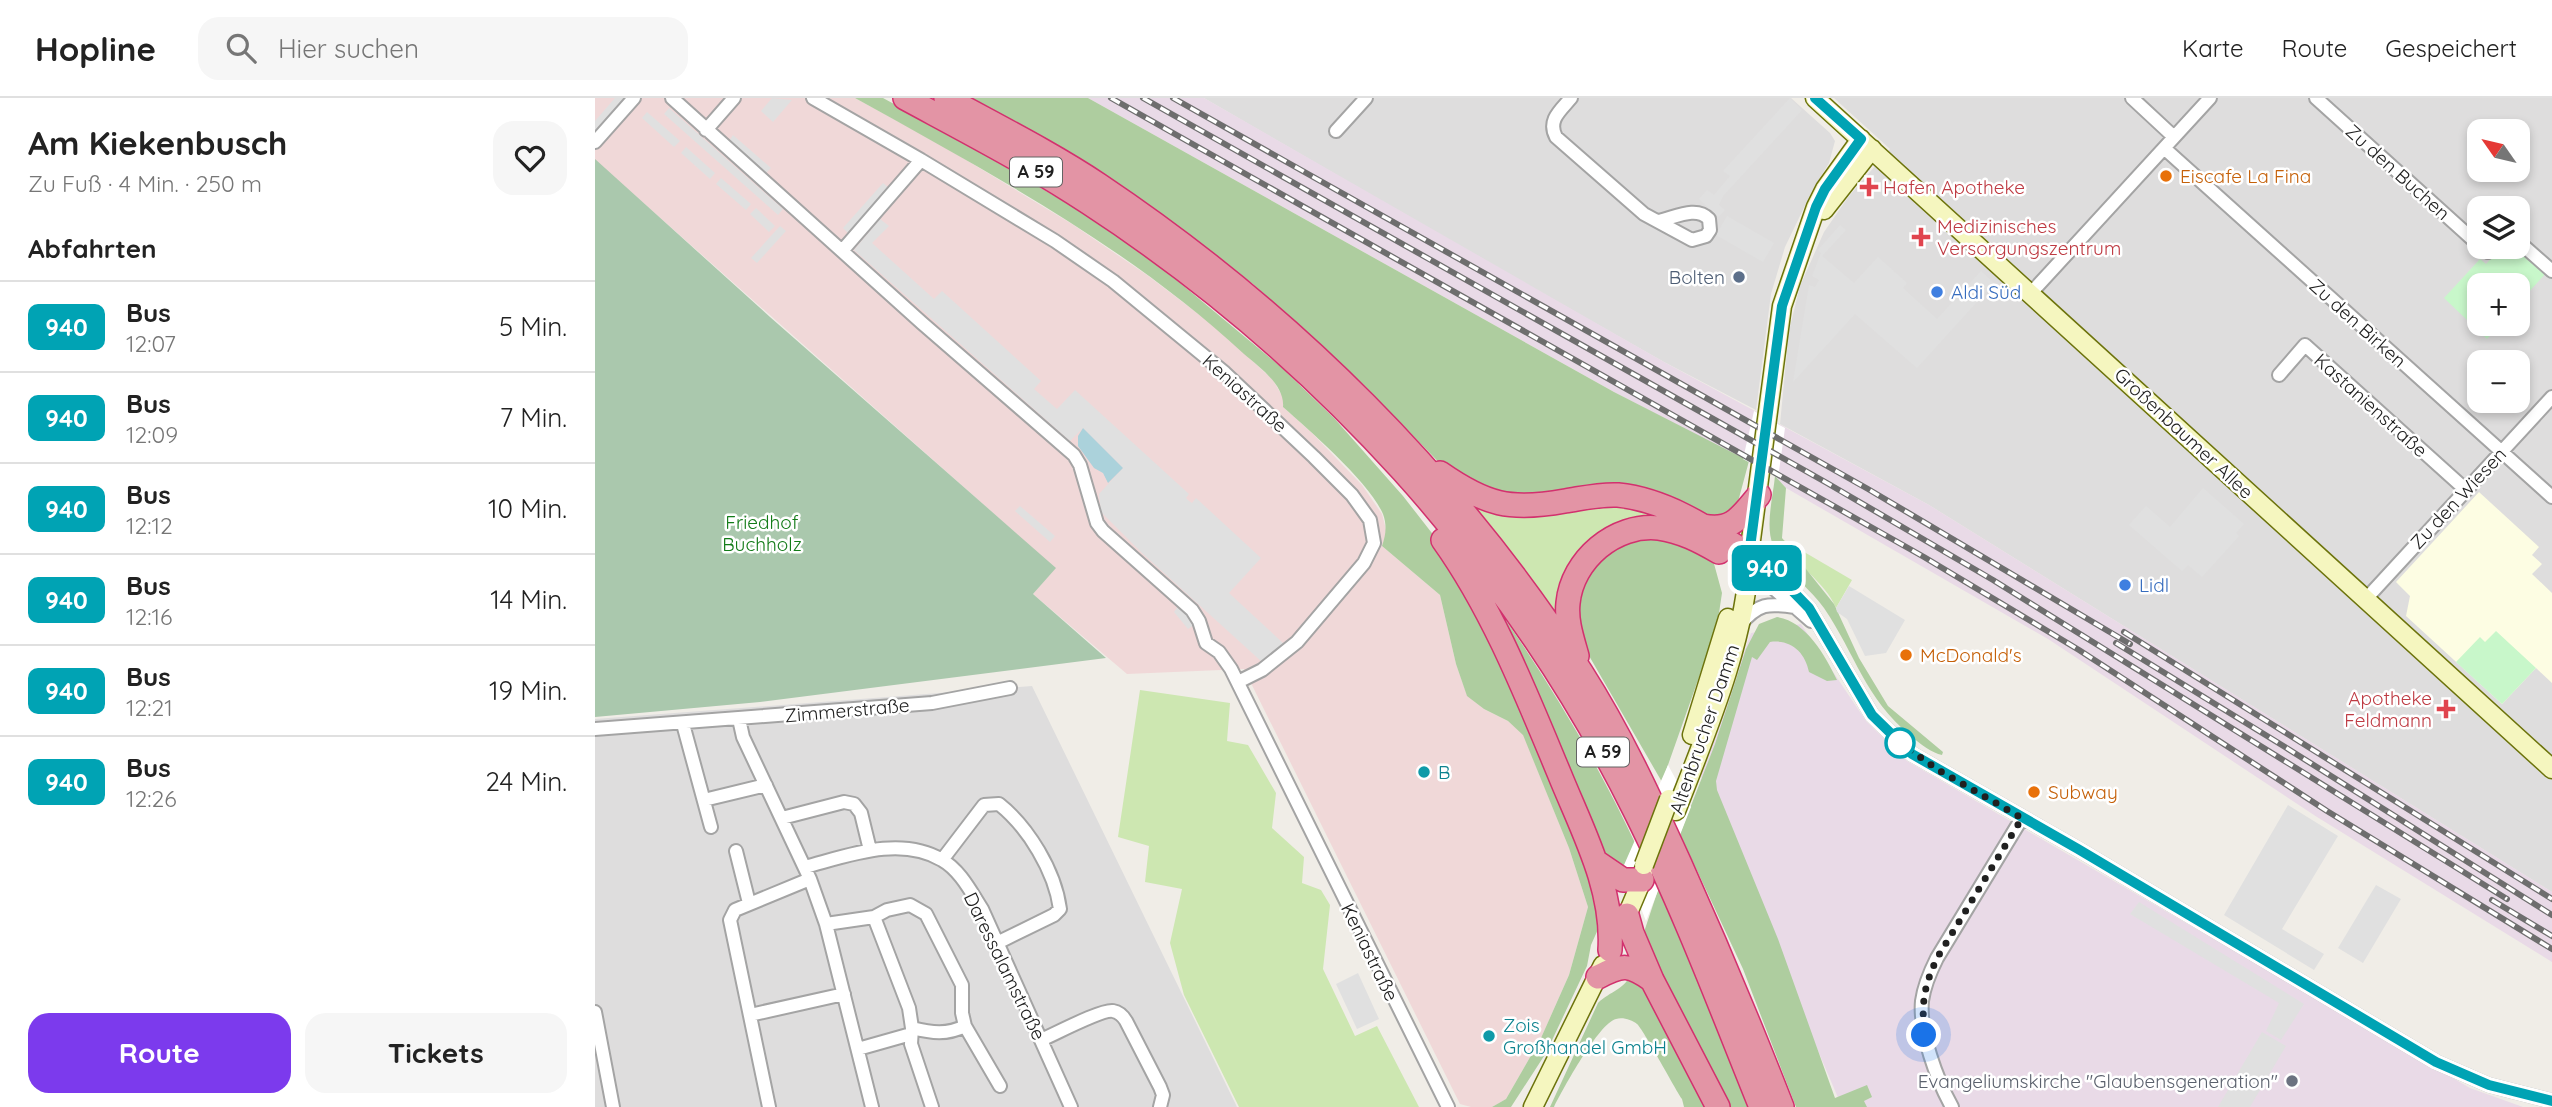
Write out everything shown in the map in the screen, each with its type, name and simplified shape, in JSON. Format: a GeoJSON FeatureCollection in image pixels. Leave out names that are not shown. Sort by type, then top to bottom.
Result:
{"type":"FeatureCollection","features":[{"type":"Feature","properties":{"kind":"highway","name":"A 59"},"geometry":{"type":"LineString","coordinates":[[905,98],[1087,201],[1163,254],[1289,357],[1374,439],[1433,506],[1506,599],[1577,708],[1635,811],[1709,978],[1761,1107]]}},
{"type":"Feature","properties":{"kind":"highway","name":"A 59"},"geometry":{"type":"LineString","coordinates":[[947,98],[1097,184],[1173,238],[1301,342],[1415,456],[1521,586],[1581,673],[1648,794],[1731,977],[1782,1107]]}},
{"type":"Feature","properties":{"kind":"highway"},"geometry":{"type":"LineString","coordinates":[[1374,439],[1447,545],[1481,600],[1537,720],[1595,861],[1610,911],[1610,950]]}},
{"type":"Feature","properties":{"kind":"highway"},"geometry":{"type":"LineString","coordinates":[[1415,456],[1473,495],[1492,503],[1524,507],[1596,495],[1621,495],[1659,504],[1703,526],[1747,564]]}},
{"type":"Feature","properties":{"kind":"highway"},"geometry":{"type":"LineString","coordinates":[[1703,526],[1715,528],[1733,523],[1759,495]]}},
{"type":"Feature","properties":{"kind":"highway"},"geometry":{"type":"LineString","coordinates":[[1581,673],[1568,621],[1568,601],[1583,564],[1607,540],[1637,529],[1657,527],[1681,532],[1747,564]]}},
{"type":"Feature","properties":{"kind":"highway"},"geometry":{"type":"LineString","coordinates":[[1595,861],[1623,880],[1645,874]]}},
{"type":"Feature","properties":{"kind":"highway"},"geometry":{"type":"LineString","coordinates":[[1627,915],[1652,980],[1718,1107]]}},
{"type":"Feature","properties":{"kind":"highway"},"geometry":{"type":"LineString","coordinates":[[1598,977],[1615,968],[1628,967],[1652,980]]}},
{"type":"Feature","properties":{"kind":"main road","name":"Großenbaumer Allee"},"geometry":{"type":"LineString","coordinates":[[1815,98],[2552,769]]}},
{"type":"Feature","properties":{"kind":"main road","name":"Altenbrucher Damm"},"geometry":{"type":"LineString","coordinates":[[1533,1107],[1627,915],[1672,805],[1747,564],[1759,495],[1782,306],[1798,255],[1825,189],[1867,144]]}},
{"type":"Feature","properties":{"kind":"main road","name":"Altenbrucher Damm"},"geometry":{"type":"LineString","coordinates":[[1672,805],[1705,737],[1738,628],[1746,595],[1747,564]]}},
{"type":"Feature","properties":{"kind":"street"},"geometry":{"type":"LineString","coordinates":[[595,142],[634,98]]}},
{"type":"Feature","properties":{"kind":"street","name":"Keniastraße"},"geometry":{"type":"LineString","coordinates":[[671,98],[1074,456],[1080,466],[1097,523],[1192,610],[1199,621],[1206,643],[1219,652],[1238,682],[1371,957],[1448,1107]]}},
{"type":"Feature","properties":{"kind":"street"},"geometry":{"type":"LineString","coordinates":[[706,130],[734,98]]}},
{"type":"Feature","properties":{"kind":"street","name":"Keniastraße"},"geometry":{"type":"LineString","coordinates":[[813,98],[1055,241],[1113,281],[1225,373],[1352,495],[1370,520],[1374,543],[1364,563],[1297,642],[1262,670],[1238,682]]}},
{"type":"Feature","properties":{"kind":"street"},"geometry":{"type":"LineString","coordinates":[[1336,131],[1366,98]]}},
{"type":"Feature","properties":{"kind":"street"},"geometry":{"type":"LineString","coordinates":[[1571,98],[1554,119],[1553,131],[1556,137],[1644,214],[1658,221]]}},
{"type":"Feature","properties":{"kind":"street"},"geometry":{"type":"LineString","coordinates":[[2132,98],[2174,137]]}},
{"type":"Feature","properties":{"kind":"street"},"geometry":{"type":"LineString","coordinates":[[2031,293],[2210,98]]}},
{"type":"Feature","properties":{"kind":"street","name":"Zu den Buchen"},"geometry":{"type":"LineString","coordinates":[[2316,98],[2467,235]]}},
{"type":"Feature","properties":{"kind":"street","name":"Zu den Birken"},"geometry":{"type":"LineString","coordinates":[[2164,148],[2552,497]]}},
{"type":"Feature","properties":{"kind":"street"},"geometry":{"type":"LineString","coordinates":[[842,251],[921,160]]}},
{"type":"Feature","properties":{"kind":"street"},"geometry":{"type":"LineString","coordinates":[[2530,252],[2552,271]]}},
{"type":"Feature","properties":{"kind":"street","name":"Kastanienstraße"},"geometry":{"type":"LineString","coordinates":[[2279,374],[2305,345],[2466,490]]}},
{"type":"Feature","properties":{"kind":"street","name":"Zu den Wiesen"},"geometry":{"type":"LineString","coordinates":[[2365,600],[2552,397]]}},
{"type":"Feature","properties":{"kind":"street"},"geometry":{"type":"LineString","coordinates":[[1747,564],[1820,629]]}},
{"type":"Feature","properties":{"kind":"street"},"geometry":{"type":"LineString","coordinates":[[1747,564],[1792,590],[1809,608],[1872,715],[1912,754],[2436,1062],[2489,1085],[2552,1101]]}},
{"type":"Feature","properties":{"kind":"street"},"geometry":{"type":"LineString","coordinates":[[1738,628],[1752,612],[1762,606],[1772,604],[1795,607]]}},
{"type":"Feature","properties":{"kind":"street","name":"Zimmerstraße"},"geometry":{"type":"LineString","coordinates":[[595,729],[932,704],[1010,688]]}},
{"type":"Feature","properties":{"kind":"street"},"geometry":{"type":"LineString","coordinates":[[739,719],[743,737],[805,867],[826,924],[871,1107]]}},
{"type":"Feature","properties":{"kind":"street"},"geometry":{"type":"LineString","coordinates":[[683,724],[711,827]]}},
{"type":"Feature","properties":{"kind":"street"},"geometry":{"type":"LineString","coordinates":[[704,800],[765,785]]}},
{"type":"Feature","properties":{"kind":"street"},"geometry":{"type":"LineString","coordinates":[[782,818],[844,802],[854,804],[862,813],[870,850]]}},
{"type":"Feature","properties":{"kind":"street"},"geometry":{"type":"LineString","coordinates":[[805,867],[870,850],[907,850],[930,854],[942,860],[983,805],[999,804],[1022,827],[1046,867],[1060,908],[1054,915],[997,943]]}},
{"type":"Feature","properties":{"kind":"street"},"geometry":{"type":"LineString","coordinates":[[1952,1107],[1924,1035],[1922,1001],[1937,958],[2022,818]]}},
{"type":"Feature","properties":{"kind":"street"},"geometry":{"type":"LineString","coordinates":[[737,851],[749,903]]}},
{"type":"Feature","properties":{"kind":"street","name":"Daressalamstraße"},"geometry":{"type":"LineString","coordinates":[[942,860],[966,885],[982,909],[1071,1107]]}},
{"type":"Feature","properties":{"kind":"street"},"geometry":{"type":"LineString","coordinates":[[769,1107],[730,920],[735,910],[810,879]]}},
{"type":"Feature","properties":{"kind":"street"},"geometry":{"type":"LineString","coordinates":[[826,924],[874,918],[887,910],[910,905],[926,914],[962,985],[965,1026],[1000,1086]]}},
{"type":"Feature","properties":{"kind":"street"},"geometry":{"type":"LineString","coordinates":[[874,918],[909,1008],[911,1044],[932,1107]]}},
{"type":"Feature","properties":{"kind":"street"},"geometry":{"type":"LineString","coordinates":[[750,1015],[844,994]]}},
{"type":"Feature","properties":{"kind":"street"},"geometry":{"type":"LineString","coordinates":[[595,1012],[613,1107]]}},
{"type":"Feature","properties":{"kind":"street"},"geometry":{"type":"LineString","coordinates":[[1041,1040],[1102,1013],[1120,1013],[1160,1087],[1163,1095],[1160,1107]]}},
{"type":"Feature","properties":{"kind":"street"},"geometry":{"type":"LineString","coordinates":[[858,1049],[911,1031],[950,1033],[965,1026]]}},
{"type":"Feature","properties":{"kind":"shaded area"},"geometry":{"type":"Polygon","coordinates":[[[595,98],[855,98],[943,146],[1072,224],[1147,275],[1217,328],[1273,380],[1284,399],[1283,407],[1362,485],[1382,514],[1387,533],[1382,546],[1440,595],[1456,664],[1467,695],[1523,734],[1569,848],[1588,907],[1569,975],[1541,1038],[1506,1099],[1492,1107],[1460,1104],[1244,669],[1127,674],[1033,594],[1055,568],[595,160],[595,98]]]}},
{"type":"Feature","properties":{"kind":"shaded area"},"geometry":{"type":"Polygon","coordinates":[[[615,98],[626,98],[595,134],[595,121],[615,98]]]}},
{"type":"Feature","properties":{"kind":"shaded area"},"geometry":{"type":"Polygon","coordinates":[[[772,98],[792,100],[773,122],[761,111],[772,98]]]}},
{"type":"Feature","properties":{"kind":"shaded area"},"geometry":{"type":"Polygon","coordinates":[[[1088,98],[1204,98],[1664,362],[1929,505],[2552,892],[2552,962],[2317,817],[2048,639],[1786,488],[1775,476],[1614,392],[1088,98]]]}},
{"type":"Feature","properties":{"kind":"shaded area"},"geometry":{"type":"Polygon","coordinates":[[[1204,98],[1791,98],[1830,133],[1835,141],[1829,163],[1785,247],[1771,294],[1756,410],[1664,362],[1204,98]]]}},
{"type":"Feature","properties":{"kind":"shaded area"},"geometry":{"type":"Polygon","coordinates":[[[1790,98],[1802,110],[1723,196],[1719,205],[1725,210],[1718,217],[1699,199],[1707,190],[1714,195],[1730,176],[1723,171],[1790,98]]]}},
{"type":"Feature","properties":{"kind":"shaded area"},"geometry":{"type":"Polygon","coordinates":[[[1834,98],[2552,98],[2552,892],[1929,505],[1780,424],[1789,331],[1800,286],[1824,232],[1849,196],[1890,149],[1834,98]]]}},
{"type":"Feature","properties":{"kind":"shaded area"},"geometry":{"type":"Polygon","coordinates":[[[669,108],[783,209],[778,215],[664,114],[669,108]]]}},
{"type":"Feature","properties":{"kind":"shaded area"},"geometry":{"type":"Polygon","coordinates":[[[647,112],[680,141],[674,147],[642,118],[647,112]]]}},
{"type":"Feature","properties":{"kind":"shaded area"},"geometry":{"type":"Polygon","coordinates":[[[733,135],[771,168],[766,173],[729,141],[733,135]]]}},
{"type":"Feature","properties":{"kind":"shaded area"},"geometry":{"type":"Polygon","coordinates":[[[686,147],[715,173],[710,179],[681,153],[686,147]]]}},
{"type":"Feature","properties":{"kind":"shaded area"},"geometry":{"type":"Polygon","coordinates":[[[721,178],[751,204],[746,210],[716,184],[721,178]]]}},
{"type":"Feature","properties":{"kind":"shaded area"},"geometry":{"type":"Polygon","coordinates":[[[883,183],[889,188],[849,234],[843,228],[883,183]]]}},
{"type":"Feature","properties":{"kind":"shaded area"},"geometry":{"type":"Polygon","coordinates":[[[756,208],[775,226],[769,232],[750,214],[756,208]]]}},
{"type":"Feature","properties":{"kind":"shaded area"},"geometry":{"type":"Polygon","coordinates":[[[1727,216],[1774,243],[1763,262],[1716,235],[1727,216]]]}},
{"type":"Feature","properties":{"kind":"shaded area"},"geometry":{"type":"Polygon","coordinates":[[[880,219],[889,226],[872,243],[934,299],[942,291],[1041,381],[1034,389],[1057,409],[1075,390],[1189,494],[1186,498],[1189,501],[1192,503],[1196,498],[1261,558],[1229,593],[1284,644],[1262,662],[1101,512],[1099,494],[1123,468],[1083,428],[1070,441],[854,250],[880,219]]]}},
{"type":"Feature","properties":{"kind":"shaded area"},"geometry":{"type":"Polygon","coordinates":[[[1840,225],[1846,230],[1822,256],[1854,283],[1878,257],[1907,283],[1903,288],[1937,319],[1981,271],[1994,283],[1917,368],[1855,314],[1793,382],[1809,285],[1815,287],[1819,280],[1812,276],[1821,253],[1818,250],[1840,225]]]}},
{"type":"Feature","properties":{"kind":"shaded area"},"geometry":{"type":"Polygon","coordinates":[[[780,226],[786,231],[757,263],[751,258],[780,226]]]}},
{"type":"Feature","properties":{"kind":"shaded area"},"geometry":{"type":"Polygon","coordinates":[[[2203,488],[2244,524],[2236,533],[2239,536],[2202,577],[2188,565],[2182,571],[2129,525],[2146,506],[2170,527],[2203,488]]]}},
{"type":"Feature","properties":{"kind":"shaded area"},"geometry":{"type":"Polygon","coordinates":[[[2479,492],[2539,547],[2532,555],[2542,564],[2532,574],[2552,593],[2552,683],[2536,668],[2502,704],[2406,616],[2410,596],[2396,582],[2479,492]]]}},
{"type":"Feature","properties":{"kind":"shaded area"},"geometry":{"type":"Polygon","coordinates":[[[1020,506],[1055,536],[1050,542],[1015,511],[1020,506]]]}},
{"type":"Feature","properties":{"kind":"shaded area"},"geometry":{"type":"Polygon","coordinates":[[[1849,586],[1905,620],[1886,653],[1865,656],[1847,619],[1837,612],[1836,608],[1849,586]]]}},
{"type":"Feature","properties":{"kind":"shaded area"},"geometry":{"type":"Polygon","coordinates":[[[1178,606],[1194,625],[1188,629],[1174,612],[1178,606]]]}},
{"type":"Feature","properties":{"kind":"shaded area"},"geometry":{"type":"Polygon","coordinates":[[[1801,624],[1866,721],[1907,761],[2470,1088],[2523,1107],[1842,1107],[1700,774],[1751,633],[1801,624]]]}},
{"type":"Feature","properties":{"kind":"shaded area"},"geometry":{"type":"Polygon","coordinates":[[[1032,686],[1237,1107],[595,1107],[595,719],[1032,686]]]}},
{"type":"Feature","properties":{"kind":"shaded area"},"geometry":{"type":"Polygon","coordinates":[[[2288,805],[2338,836],[2282,929],[2324,954],[2314,970],[2224,915],[2288,805]]]}},
{"type":"Feature","properties":{"kind":"shaded area"},"geometry":{"type":"Polygon","coordinates":[[[2376,885],[2401,899],[2363,963],[2338,948],[2376,885]]]}},
{"type":"Feature","properties":{"kind":"shaded area"},"geometry":{"type":"Polygon","coordinates":[[[2139,902],[2304,1004],[2281,1040],[2266,1031],[2279,1003],[2130,914],[2139,902]]]}},
{"type":"Feature","properties":{"kind":"shaded area"},"geometry":{"type":"Polygon","coordinates":[[[1358,973],[1379,1019],[1357,1029],[1336,984],[1358,973]]]}},
{"type":"Feature","properties":{"kind":"shaded area"},"geometry":{"type":"Polygon","coordinates":[[[2262,1032],[2286,1046],[2250,1107],[2218,1107],[2262,1032]]]}},
{"type":"Feature","properties":{"kind":"green space"},"geometry":{"type":"Polygon","coordinates":[[[855,98],[883,98],[949,134],[1080,211],[1156,263],[1281,367],[1334,418],[1403,496],[1442,546],[1477,602],[1588,861],[1603,918],[1591,945],[1587,966],[1546,1053],[1511,1107],[1492,1107],[1506,1099],[1541,1038],[1569,975],[1588,907],[1569,848],[1523,735],[1508,721],[1484,709],[1467,696],[1456,664],[1440,595],[1382,546],[1385,530],[1383,514],[1365,487],[1283,407],[1280,391],[1270,377],[1200,316],[1154,280],[1057,214],[855,98]]]}},
{"type":"Feature","properties":{"kind":"green space"},"geometry":{"type":"Polygon","coordinates":[[[971,98],[1088,98],[1614,392],[1749,461],[1735,513],[1722,522],[1682,506],[1524,501],[1454,478],[1366,387],[1253,284],[1102,175],[971,98]]]}},
{"type":"Feature","properties":{"kind":"green space","name":"Friedhof Buchholz"},"geometry":{"type":"Polygon","coordinates":[[[595,159],[1056,568],[1033,594],[1106,658],[760,702],[595,717],[595,159]]]}},
{"type":"Feature","properties":{"kind":"green space"},"geometry":{"type":"Polygon","coordinates":[[[2530,258],[2546,273],[2530,291],[2530,273],[2467,273],[2480,259],[2486,264],[2491,259],[2530,258]]]}},
{"type":"Feature","properties":{"kind":"green space"},"geometry":{"type":"Polygon","coordinates":[[[2467,273],[2467,320],[2444,298],[2467,273]]]}},
{"type":"Feature","properties":{"kind":"green space"},"geometry":{"type":"Polygon","coordinates":[[[1775,476],[1786,488],[1782,538],[1787,549],[1834,604],[1859,658],[1888,706],[1943,752],[1942,755],[1915,739],[1882,706],[1824,608],[1778,554],[1770,529],[1775,476]]]}},
{"type":"Feature","properties":{"kind":"green space"},"geometry":{"type":"Polygon","coordinates":[[[1464,497],[1596,501],[1675,517],[1564,628],[1464,497]]]}},
{"type":"Feature","properties":{"kind":"green space"},"geometry":{"type":"Polygon","coordinates":[[[1657,534],[1713,560],[1722,593],[1705,660],[1662,782],[1577,635],[1578,582],[1609,545],[1657,534]]]}},
{"type":"Feature","properties":{"kind":"green space"},"geometry":{"type":"Polygon","coordinates":[[[1782,539],[1852,580],[1836,608],[1825,589],[1794,557],[1782,539]]]}},
{"type":"Feature","properties":{"kind":"green space"},"geometry":{"type":"Polygon","coordinates":[[[1466,565],[1559,702],[1619,810],[1637,847],[1622,869],[1608,863],[1466,565]]]}},
{"type":"Feature","properties":{"kind":"green space"},"geometry":{"type":"Polygon","coordinates":[[[1777,617],[1806,632],[1827,660],[1837,680],[1827,681],[1809,672],[1804,658],[1796,648],[1784,643],[1770,642],[1757,660],[1752,657],[1716,781],[1717,790],[1778,939],[1835,1098],[1867,1085],[1872,1097],[1864,1101],[1867,1107],[1796,1107],[1743,969],[1680,834],[1715,744],[1746,649],[1759,624],[1777,617]]]}},
{"type":"Feature","properties":{"kind":"green space"},"geometry":{"type":"Polygon","coordinates":[[[2496,631],[2536,668],[2502,704],[2456,662],[2480,637],[2485,642],[2496,631]]]}},
{"type":"Feature","properties":{"kind":"green space"},"geometry":{"type":"Polygon","coordinates":[[[1140,690],[1230,703],[1227,741],[1248,745],[1276,793],[1272,828],[1304,857],[1302,883],[1321,890],[1330,905],[1323,969],[1355,1036],[1377,1026],[1419,1107],[1239,1107],[1184,995],[1170,943],[1182,889],[1145,882],[1149,846],[1118,837],[1140,690]]]}},
{"type":"Feature","properties":{"kind":"green space"},"geometry":{"type":"Polygon","coordinates":[[[1659,887],[1750,1107],[1725,1107],[1642,938],[1659,887]]]}},
{"type":"Feature","properties":{"kind":"green space"},"geometry":{"type":"Polygon","coordinates":[[[1632,972],[1639,975],[1713,1107],[1684,1107],[1682,1099],[1640,1028],[1633,1021],[1622,1018],[1609,1023],[1600,1032],[1554,1107],[1550,1107],[1598,1003],[1621,987],[1632,972]]]}},
{"type":"Feature","properties":{"kind":"water"},"geometry":{"type":"Polygon","coordinates":[[[1083,428],[1123,468],[1108,483],[1103,473],[1094,468],[1078,446],[1078,436],[1083,428]]]}},
{"type":"Feature","properties":{"kind":"pier"},"geometry":{"type":"Polygon","coordinates":[[[1754,411],[1785,428],[1778,478],[1743,459],[1754,411]]]}},
{"type":"Feature","properties":{"kind":"pier"},"geometry":{"type":"Polygon","coordinates":[[[1668,765],[1691,807],[1646,921],[1624,865],[1668,765]]]}},
{"type":"Feature","properties":{"kind":"railway"},"geometry":{"type":"LineString","coordinates":[[1111,98],[1924,557],[2079,650],[2327,811],[2552,949]]}},
{"type":"Feature","properties":{"kind":"railway"},"geometry":{"type":"LineString","coordinates":[[1143,98],[1827,483],[1993,580],[2507,899]]}},
{"type":"Feature","properties":{"kind":"railway"},"geometry":{"type":"LineString","coordinates":[[1173,98],[1868,489],[2130,644]]}},
{"type":"Feature","properties":{"kind":"railway"},"geometry":{"type":"LineString","coordinates":[[2124,632],[2552,899]]}},
{"type":"Feature","properties":{"kind":"railway"},"geometry":{"type":"LineString","coordinates":[[2116,643],[2552,915]]}},
{"type":"Feature","properties":{"kind":"railway"},"geometry":{"type":"LineString","coordinates":[[2492,900],[2552,936]]}},
{"type":"Feature","properties":{"kind":"bus line","name":"940"},"geometry":{"type":"LineString","coordinates":[[1815,98],[1861,139],[1842,163],[1816,207],[1782,306],[1749,555],[1778,576],[1809,608],[1872,715],[1912,754],[2078,849],[2436,1062],[2489,1085],[2552,1101]]}},
{"type":"Feature","properties":{"kind":"place","name":"Eiscafe La Fina"},"geometry":{"type":"Point","coordinates":[2166,176]}},
{"type":"Feature","properties":{"kind":"place","name":"Hafen Apotheke"},"geometry":{"type":"Point","coordinates":[1869,187]}},
{"type":"Feature","properties":{"kind":"place","name":"Medizinisches Versorgungszentrum"},"geometry":{"type":"Point","coordinates":[1921,237]}},
{"type":"Feature","properties":{"kind":"place","name":"Bolten"},"geometry":{"type":"Point","coordinates":[1739,277]}},
{"type":"Feature","properties":{"kind":"place","name":"Aldi Süd"},"geometry":{"type":"Point","coordinates":[1937,292]}},
{"type":"Feature","properties":{"kind":"place","name":"Lidl"},"geometry":{"type":"Point","coordinates":[2125,585]}},
{"type":"Feature","properties":{"kind":"place","name":"McDonald's"},"geometry":{"type":"Point","coordinates":[1906,655]}},
{"type":"Feature","properties":{"kind":"place","name":"Apotheke Feldmann"},"geometry":{"type":"Point","coordinates":[2446,709]}},
{"type":"Feature","properties":{"kind":"place","name":"B"},"geometry":{"type":"Point","coordinates":[1424,772]}},
{"type":"Feature","properties":{"kind":"place","name":"Subway"},"geometry":{"type":"Point","coordinates":[2034,792]}},
{"type":"Feature","properties":{"kind":"place","name":"Zois Großhandel GmbH"},"geometry":{"type":"Point","coordinates":[1489,1036]}},
{"type":"Feature","properties":{"kind":"place","name":"Evangeliumskirche \"Glaubensgeneration\""},"geometry":{"type":"Point","coordinates":[2292,1081]}},
{"type":"Feature","properties":{"kind":"route"},"geometry":{"type":"LineString","coordinates":[[1900,743],[1912,754],[2022,818],[1928,977],[1922,1001],[1924,1035]]}}]}
